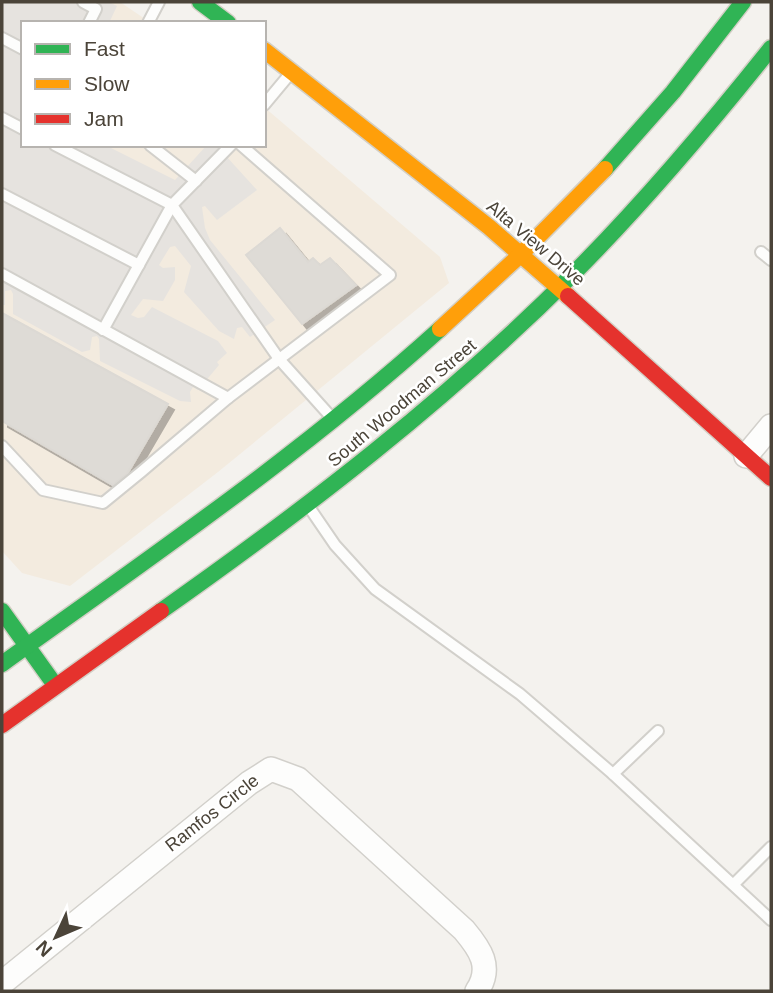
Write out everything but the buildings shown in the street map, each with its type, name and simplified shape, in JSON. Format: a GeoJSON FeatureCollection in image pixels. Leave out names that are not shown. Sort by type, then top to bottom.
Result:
{"type":"FeatureCollection","features":[{"type":"Feature","properties":{"kind":"main road"},"geometry":{"type":"LineString","coordinates":[[200,2],[225,21]]}},
{"type":"Feature","properties":{"kind":"main road","name":"South Woodman Street"},"geometry":{"type":"LineString","coordinates":[[2,664],[230,501],[383,381],[522,255],[591,185],[716,40],[743,2]]}},
{"type":"Feature","properties":{"kind":"main road","name":"South Woodman Street"},"geometry":{"type":"LineString","coordinates":[[2,724],[253,545],[353,470],[484,359],[559,288],[666,177],[742,87],[771,48]]}},
{"type":"Feature","properties":{"kind":"main road","name":"Alta View Drive"},"geometry":{"type":"LineString","coordinates":[[266,52],[489,227],[771,478]]}},
{"type":"Feature","properties":{"kind":"main road"},"geometry":{"type":"LineString","coordinates":[[2,611],[55,685]]}},
{"type":"Feature","properties":{"kind":"street"},"geometry":{"type":"LineString","coordinates":[[746,456],[771,426]]}},
{"type":"Feature","properties":{"kind":"street","name":"Ramfos Circle"},"geometry":{"type":"LineString","coordinates":[[2,983],[249,783],[271,769],[298,779],[464,930],[478,947],[484,962],[483,982],[477,991]]}},
{"type":"Feature","properties":{"kind":"lane"},"geometry":{"type":"LineString","coordinates":[[83,2],[96,9],[90,21]]}},
{"type":"Feature","properties":{"kind":"lane"},"geometry":{"type":"LineString","coordinates":[[149,21],[159,2]]}},
{"type":"Feature","properties":{"kind":"lane"},"geometry":{"type":"LineString","coordinates":[[2,38],[21,48]]}},
{"type":"Feature","properties":{"kind":"lane"},"geometry":{"type":"LineString","coordinates":[[266,103],[292,71]]}},
{"type":"Feature","properties":{"kind":"lane"},"geometry":{"type":"LineString","coordinates":[[2,118],[21,128]]}},
{"type":"Feature","properties":{"kind":"lane"},"geometry":{"type":"LineString","coordinates":[[59,147],[172,205],[279,359],[334,420]]}},
{"type":"Feature","properties":{"kind":"lane"},"geometry":{"type":"LineString","coordinates":[[153,147],[196,181]]}},
{"type":"Feature","properties":{"kind":"lane"},"geometry":{"type":"LineString","coordinates":[[103,330],[172,205],[229,147]]}},
{"type":"Feature","properties":{"kind":"lane"},"geometry":{"type":"LineString","coordinates":[[2,446],[43,490],[103,503],[228,398],[390,275],[243,147]]}},
{"type":"Feature","properties":{"kind":"lane"},"geometry":{"type":"LineString","coordinates":[[2,194],[139,265]]}},
{"type":"Feature","properties":{"kind":"lane"},"geometry":{"type":"LineString","coordinates":[[761,252],[771,260]]}},
{"type":"Feature","properties":{"kind":"lane"},"geometry":{"type":"LineString","coordinates":[[2,274],[228,398]]}},
{"type":"Feature","properties":{"kind":"lane"},"geometry":{"type":"LineString","coordinates":[[308,504],[335,545],[375,589],[520,694],[613,774],[771,919]]}},
{"type":"Feature","properties":{"kind":"lane"},"geometry":{"type":"LineString","coordinates":[[613,774],[658,730]]}},
{"type":"Feature","properties":{"kind":"lane"},"geometry":{"type":"LineString","coordinates":[[734,884],[771,847]]}},
{"type":"Feature","properties":{"kind":"shaded area"},"geometry":{"type":"Polygon","coordinates":[[[2,2],[120,2],[148,21],[21,21],[21,147],[266,147],[266,109],[440,257],[449,283],[218,472],[70,586],[22,573],[2,551],[2,2]]]}},
{"type":"Feature","properties":{"kind":"shaded area"},"geometry":{"type":"Polygon","coordinates":[[[2,2],[109,2],[117,6],[110,21],[21,21],[21,147],[109,147],[175,180],[205,147],[218,147],[257,190],[217,220],[205,206],[202,207],[205,228],[210,240],[275,320],[250,337],[242,327],[237,328],[234,339],[219,331],[184,292],[191,266],[175,246],[170,247],[159,265],[163,268],[175,267],[175,280],[163,301],[143,299],[131,315],[144,317],[152,307],[218,341],[227,353],[217,362],[219,365],[198,390],[193,387],[190,392],[191,402],[180,401],[100,361],[97,336],[92,337],[90,350],[82,352],[13,314],[11,290],[5,291],[5,305],[2,305],[2,2]]]}},
{"type":"Feature","properties":{"kind":"traffic: fast"},"geometry":{"type":"LineString","coordinates":[[200,2],[225,21]]}},
{"type":"Feature","properties":{"kind":"traffic: fast"},"geometry":{"type":"LineString","coordinates":[[605,169],[673,92],[743,2]]}},
{"type":"Feature","properties":{"kind":"traffic: fast"},"geometry":{"type":"LineString","coordinates":[[161,611],[374,452],[524,321],[650,193],[771,48]]}},
{"type":"Feature","properties":{"kind":"traffic: fast"},"geometry":{"type":"LineString","coordinates":[[2,664],[281,461],[388,375],[440,329]]}},
{"type":"Feature","properties":{"kind":"traffic: fast"},"geometry":{"type":"LineString","coordinates":[[2,611],[55,685]]}},
{"type":"Feature","properties":{"kind":"traffic: slow"},"geometry":{"type":"LineString","coordinates":[[266,52],[489,227],[568,296]]}},
{"type":"Feature","properties":{"kind":"traffic: slow"},"geometry":{"type":"LineString","coordinates":[[440,329],[518,257],[605,169]]}},
{"type":"Feature","properties":{"kind":"traffic: jam"},"geometry":{"type":"LineString","coordinates":[[568,296],[771,478]]}},
{"type":"Feature","properties":{"kind":"traffic: jam"},"geometry":{"type":"LineString","coordinates":[[2,725],[161,611]]}}]}
